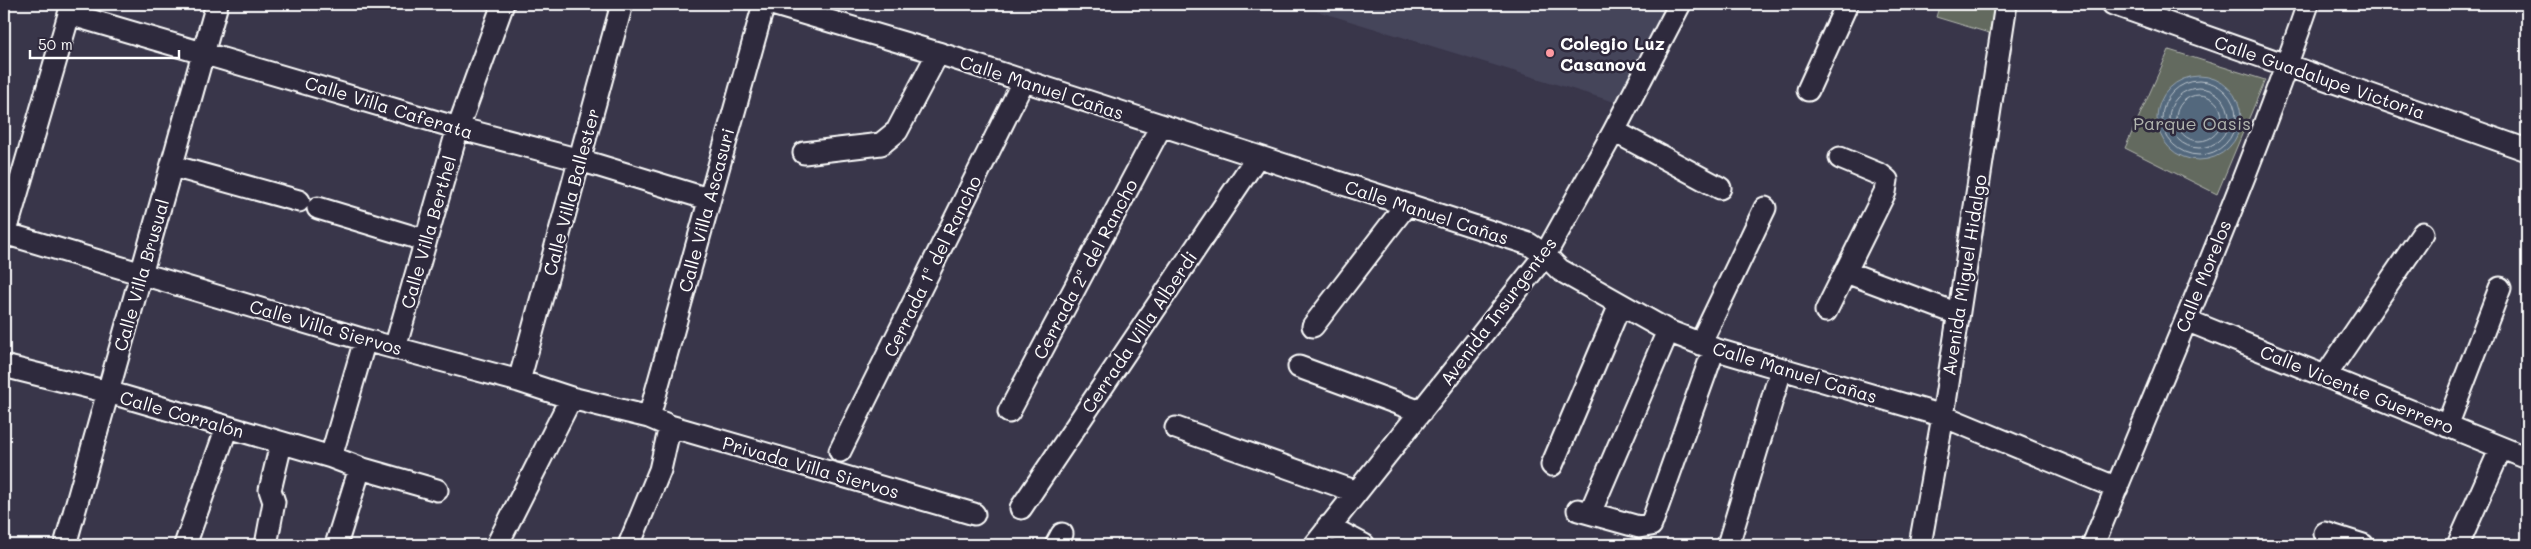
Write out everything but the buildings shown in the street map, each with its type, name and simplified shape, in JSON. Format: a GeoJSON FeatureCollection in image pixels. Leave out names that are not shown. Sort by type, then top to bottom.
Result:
{"type":"FeatureCollection","features":[{"type":"Feature","properties":{"kind":"street","name":"Calle Villa Brusual"},"geometry":{"type":"LineString","coordinates":[[65,545],[217,4]]}},
{"type":"Feature","properties":{"kind":"street","name":"Calle Villa Berthel"},"geometry":{"type":"LineString","coordinates":[[395,348],[424,240],[458,128],[503,4]]}},
{"type":"Feature","properties":{"kind":"street","name":"Calle Villa Ballester"},"geometry":{"type":"LineString","coordinates":[[519,381],[622,4]]}},
{"type":"Feature","properties":{"kind":"street","name":"Calle Villa Ascasuri"},"geometry":{"type":"LineString","coordinates":[[649,417],[708,199],[764,4]]}},
{"type":"Feature","properties":{"kind":"street","name":"Calle Manuel Cañas"},"geometry":{"type":"LineString","coordinates":[[772,4],[801,7],[1161,126],[1528,244],[1545,255],[1560,270],[1668,331],[1781,370],[1943,416],[2116,488]]}},
{"type":"Feature","properties":{"kind":"street","name":"Avenida Insurgentes"},"geometry":{"type":"LineString","coordinates":[[1315,545],[1328,526],[1545,255],[1614,131],[1680,4]]}},
{"type":"Feature","properties":{"kind":"street"},"geometry":{"type":"LineString","coordinates":[[1808,90],[1847,4]]}},
{"type":"Feature","properties":{"kind":"street","name":"Avenida Miguel Hidalgo"},"geometry":{"type":"LineString","coordinates":[[1920,545],[1943,416],[2006,4]]}},
{"type":"Feature","properties":{"kind":"street","name":"Calle Guadalupe Victoria"},"geometry":{"type":"LineString","coordinates":[[2113,4],[2527,150]]}},
{"type":"Feature","properties":{"kind":"street","name":"Calle Morelos"},"geometry":{"type":"LineString","coordinates":[[2093,545],[2186,320],[2286,66],[2308,4]]}},
{"type":"Feature","properties":{"kind":"street","name":"Calle Villa Caferata"},"geometry":{"type":"LineString","coordinates":[[4,235],[71,9],[458,128],[580,160],[708,199]]}},
{"type":"Feature","properties":{"kind":"street"},"geometry":{"type":"LineString","coordinates":[[804,153],[881,144],[897,132],[938,52]]}},
{"type":"Feature","properties":{"kind":"street","name":"Cerrada 1ª del Rancho"},"geometry":{"type":"LineString","coordinates":[[840,451],[1024,80]]}},
{"type":"Feature","properties":{"kind":"street","name":"Cerrada 2ª del Rancho"},"geometry":{"type":"LineString","coordinates":[[1009,412],[1161,126]]}},
{"type":"Feature","properties":{"kind":"street"},"geometry":{"type":"LineString","coordinates":[[1614,131],[1720,188]]}},
{"type":"Feature","properties":{"kind":"street","name":"Cerrada Villa Alberdi"},"geometry":{"type":"LineString","coordinates":[[1021,508],[1257,157]]}},
{"type":"Feature","properties":{"kind":"street"},"geometry":{"type":"LineString","coordinates":[[1826,311],[1885,192],[1887,180],[1881,174],[1840,158]]}},
{"type":"Feature","properties":{"kind":"street"},"geometry":{"type":"LineString","coordinates":[[172,166],[424,240]]}},
{"type":"Feature","properties":{"kind":"street"},"geometry":{"type":"LineString","coordinates":[[1313,326],[1406,204]]}},
{"type":"Feature","properties":{"kind":"street"},"geometry":{"type":"LineString","coordinates":[[1668,331],[1584,512],[1639,527],[1651,524],[1707,346],[1765,208]]}},
{"type":"Feature","properties":{"kind":"street"},"geometry":{"type":"LineString","coordinates":[[2326,376],[2423,233]]}},
{"type":"Feature","properties":{"kind":"street","name":"Calle Villa Siervos"},"geometry":{"type":"LineString","coordinates":[[4,235],[142,273],[365,340],[519,381],[571,398],[649,417]]}},
{"type":"Feature","properties":{"kind":"street"},"geometry":{"type":"LineString","coordinates":[[1846,272],[1958,314]]}},
{"type":"Feature","properties":{"kind":"street"},"geometry":{"type":"LineString","coordinates":[[2447,426],[2500,288]]}},
{"type":"Feature","properties":{"kind":"street"},"geometry":{"type":"LineString","coordinates":[[1552,464],[1620,304]]}},
{"type":"Feature","properties":{"kind":"street","name":"Calle Vicente Guerrero"},"geometry":{"type":"LineString","coordinates":[[2186,320],[2527,458]]}},
{"type":"Feature","properties":{"kind":"street"},"geometry":{"type":"LineString","coordinates":[[331,457],[365,340]]}},
{"type":"Feature","properties":{"kind":"street","name":"Calle Corralón"},"geometry":{"type":"LineString","coordinates":[[4,366],[108,392],[437,490]]}},
{"type":"Feature","properties":{"kind":"street"},"geometry":{"type":"LineString","coordinates":[[1298,366],[1421,412]]}},
{"type":"Feature","properties":{"kind":"street"},"geometry":{"type":"LineString","coordinates":[[1728,545],[1781,370]]}},
{"type":"Feature","properties":{"kind":"street"},"geometry":{"type":"LineString","coordinates":[[498,545],[571,398]]}},
{"type":"Feature","properties":{"kind":"street","name":"Privada Villa Siervos"},"geometry":{"type":"LineString","coordinates":[[649,417],[670,426],[974,514]]}},
{"type":"Feature","properties":{"kind":"street"},"geometry":{"type":"LineString","coordinates":[[635,544],[660,470],[670,426]]}},
{"type":"Feature","properties":{"kind":"street"},"geometry":{"type":"LineString","coordinates":[[185,545],[227,427]]}},
{"type":"Feature","properties":{"kind":"street"},"geometry":{"type":"LineString","coordinates":[[1176,428],[1356,492]]}},
{"type":"Feature","properties":{"kind":"street"},"geometry":{"type":"LineString","coordinates":[[266,545],[272,523],[274,502],[270,490],[281,444]]}},
{"type":"Feature","properties":{"kind":"street"},"geometry":{"type":"LineString","coordinates":[[2458,545],[2501,448]]}},
{"type":"Feature","properties":{"kind":"street"},"geometry":{"type":"LineString","coordinates":[[336,545],[360,468]]}},
{"type":"Feature","properties":{"kind":"street"},"geometry":{"type":"LineString","coordinates":[[1328,526],[1364,545]]}},
{"type":"Feature","properties":{"kind":"street"},"geometry":{"type":"LineString","coordinates":[[2325,533],[2363,545]]}},
{"type":"Feature","properties":{"kind":"shaded area","name":"Colegio Luz Casanova"},"geometry":{"type":"Polygon","coordinates":[[[1294,4],[1670,4],[1618,103],[1294,4]]]}},
{"type":"Feature","properties":{"kind":"green space"},"geometry":{"type":"Polygon","coordinates":[[[1940,4],[1997,4],[1989,33],[1936,17],[1940,4]]]}},
{"type":"Feature","properties":{"kind":"green space","name":"Parque Oasis"},"geometry":{"type":"Polygon","coordinates":[[[2169,50],[2265,80],[2217,194],[2125,148],[2169,50]]]}},
{"type":"Feature","properties":{"kind":"water"},"geometry":{"type":"Polygon","coordinates":[[[2199,76],[2215,79],[2229,88],[2238,102],[2241,118],[2238,134],[2229,148],[2215,157],[2199,160],[2183,157],[2169,148],[2160,134],[2157,118],[2160,102],[2169,88],[2183,79],[2199,76]]]}},
{"type":"Feature","properties":{"kind":"place","name":"Colegio Luz Casanova"},"geometry":{"type":"Point","coordinates":[1550,53]}}]}
